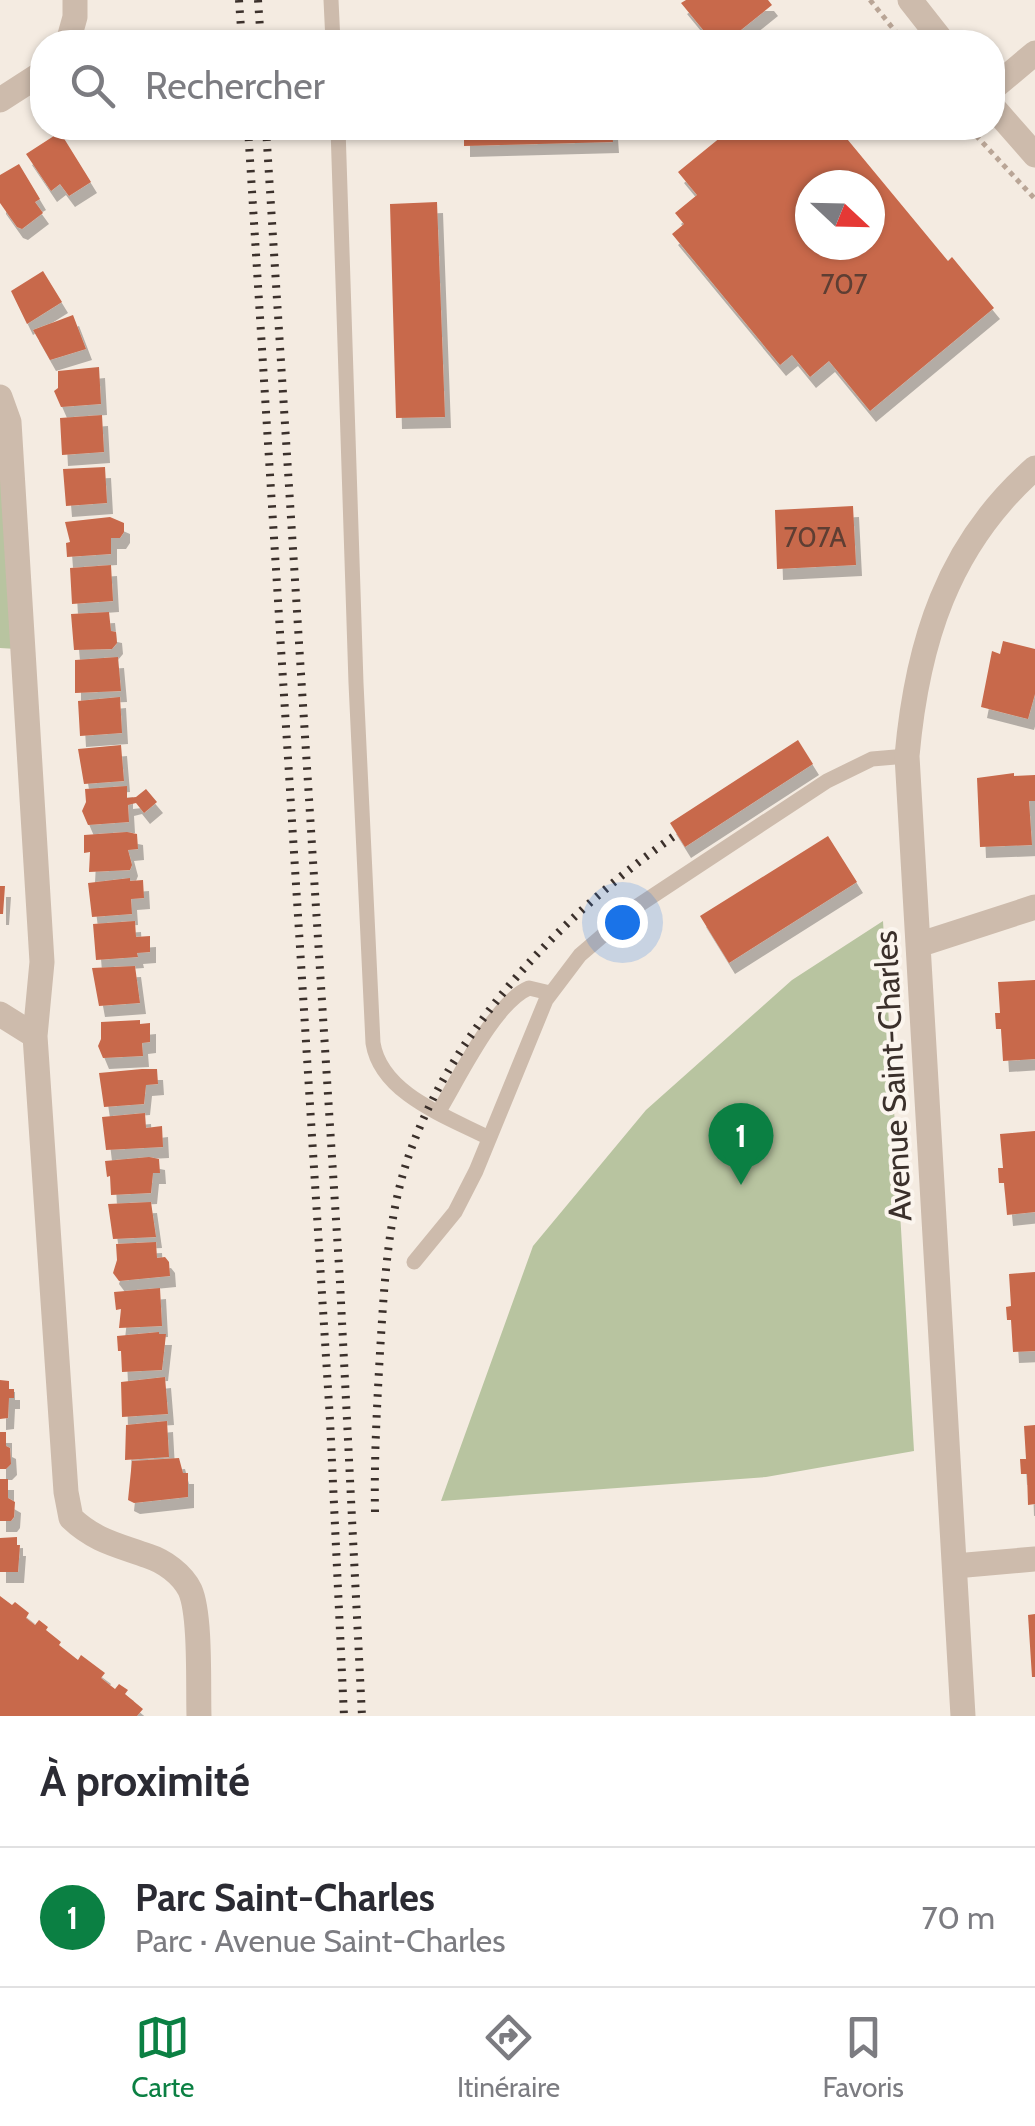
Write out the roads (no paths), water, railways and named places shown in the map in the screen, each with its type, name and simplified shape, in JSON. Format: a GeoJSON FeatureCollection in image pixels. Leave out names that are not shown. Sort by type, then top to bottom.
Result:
{"type":"FeatureCollection","features":[{"type":"Feature","properties":{"kind":"street"},"geometry":{"type":"LineString","coordinates":[[71,30],[75,0]]}},
{"type":"Feature","properties":{"kind":"street"},"geometry":{"type":"LineString","coordinates":[[910,0],[933,30]]}},
{"type":"Feature","properties":{"kind":"street"},"geometry":{"type":"LineString","coordinates":[[1005,78],[1035,53]]}},
{"type":"Feature","properties":{"kind":"street"},"geometry":{"type":"LineString","coordinates":[[0,100],[30,81]]}},
{"type":"Feature","properties":{"kind":"street"},"geometry":{"type":"LineString","coordinates":[[1005,121],[1035,155]]}},
{"type":"Feature","properties":{"kind":"street"},"geometry":{"type":"LineString","coordinates":[[0,397],[12,657],[42,962],[35,1036],[66,1492],[71,1518],[103,1542],[152,1557],[172,1568],[186,1582],[194,1606],[199,1716]]}},
{"type":"Feature","properties":{"kind":"street","name":"Avenue Saint-Charles"},"geometry":{"type":"LineString","coordinates":[[963,1716],[907,756],[919,664],[942,593],[973,538],[1035,468]]}},
{"type":"Feature","properties":{"kind":"street"},"geometry":{"type":"LineString","coordinates":[[918,946],[1035,907]]}},
{"type":"Feature","properties":{"kind":"street"},"geometry":{"type":"LineString","coordinates":[[0,1014],[35,1036]]}},
{"type":"Feature","properties":{"kind":"street"},"geometry":{"type":"LineString","coordinates":[[955,1566],[1035,1559]]}},
{"type":"Feature","properties":{"kind":"lane"},"geometry":{"type":"LineString","coordinates":[[330,0],[332,30]]}},
{"type":"Feature","properties":{"kind":"lane"},"geometry":{"type":"LineString","coordinates":[[338,140],[356,683],[373,1043],[375,1056],[388,1078],[489,1138]]}},
{"type":"Feature","properties":{"kind":"lane"},"geometry":{"type":"LineString","coordinates":[[414,1262],[454,1212],[489,1138],[525,1045],[550,993],[567,969],[602,934],[698,863],[851,767],[872,759],[907,756]]}},
{"type":"Feature","properties":{"kind":"lane"},"geometry":{"type":"LineString","coordinates":[[440,1111],[514,997],[530,988],[550,993]]}},
{"type":"Feature","properties":{"kind":"railway"},"geometry":{"type":"LineString","coordinates":[[239,0],[241,30]]}},
{"type":"Feature","properties":{"kind":"railway"},"geometry":{"type":"LineString","coordinates":[[258,0],[260,30]]}},
{"type":"Feature","properties":{"kind":"railway"},"geometry":{"type":"LineString","coordinates":[[249,140],[330,1420],[344,1716]]}},
{"type":"Feature","properties":{"kind":"railway"},"geometry":{"type":"LineString","coordinates":[[267,140],[340,1282],[362,1716]]}},
{"type":"Feature","properties":{"kind":"railway"},"geometry":{"type":"LineString","coordinates":[[375,1512],[387,1257],[406,1164],[425,1115],[451,1067],[515,978],[593,900],[677,834]]}},
{"type":"Feature","properties":{"kind":"place","name":"Parc Saint-Charles"},"geometry":{"type":"Point","coordinates":[741,1185]}}]}
